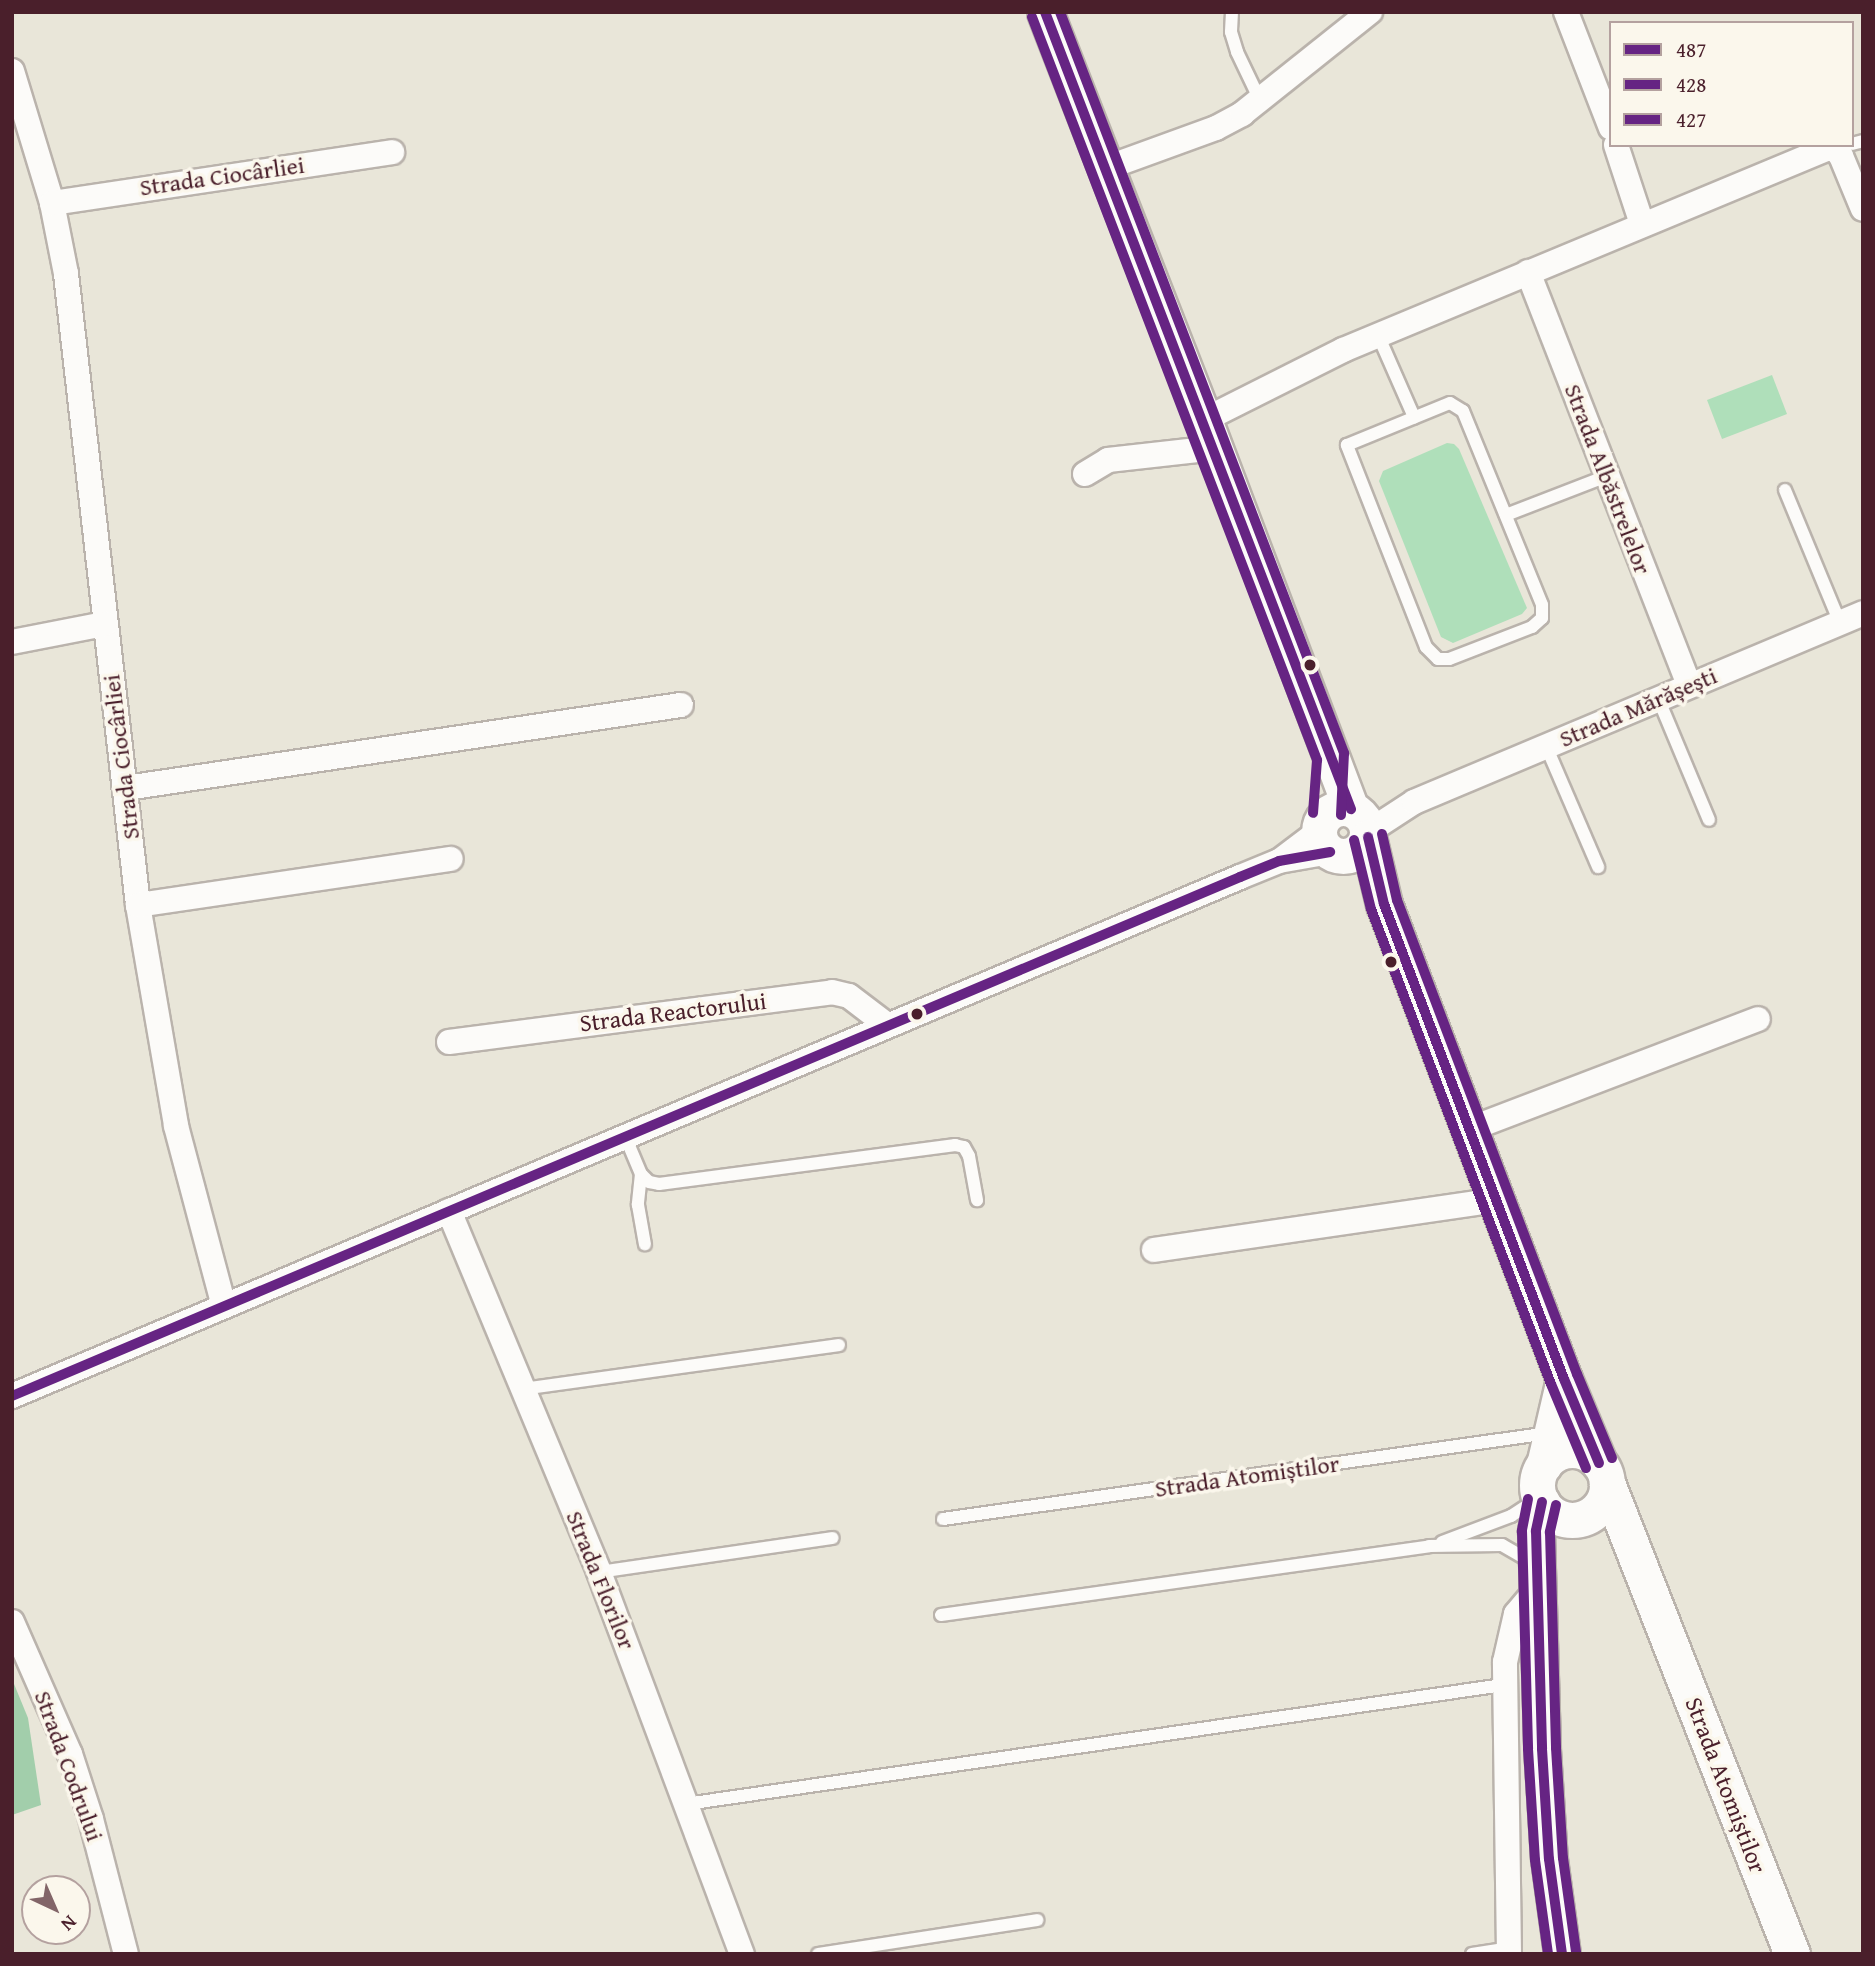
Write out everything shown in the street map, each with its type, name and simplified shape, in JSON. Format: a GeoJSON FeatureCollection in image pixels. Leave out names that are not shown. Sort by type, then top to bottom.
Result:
{"type":"FeatureCollection","features":[{"type":"Feature","properties":{"kind":"main road"},"geometry":{"type":"LineString","coordinates":[[1045,12],[1331,758],[1344,830]]}},
{"type":"Feature","properties":{"kind":"main road","name":"Strada Atomiștilor"},"geometry":{"type":"LineString","coordinates":[[1344,830],[1384,904],[1564,1379],[1629,1537],[1792,1954]]}},
{"type":"Feature","properties":{"kind":"main road"},"geometry":{"type":"LineString","coordinates":[[1562,1954],[1546,1810],[1536,1531],[1554,1489],[1564,1379]]}},
{"type":"Feature","properties":{"kind":"main road"},"geometry":{"type":"LineString","coordinates":[[1577,1451],[1603,1473],[1600,1507],[1554,1489],[1553,1456],[1577,1451]]}},
{"type":"Feature","properties":{"kind":"main road"},"geometry":{"type":"LineString","coordinates":[[1554,1489],[1629,1537]]}},
{"type":"Feature","properties":{"kind":"street"},"geometry":{"type":"LineString","coordinates":[[1106,168],[1216,128],[1260,100],[1370,12]]}},
{"type":"Feature","properties":{"kind":"street"},"geometry":{"type":"LineString","coordinates":[[1566,12],[1609,123]]}},
{"type":"Feature","properties":{"kind":"street","name":"Strada Ciocârliei"},"geometry":{"type":"LineString","coordinates":[[12,71],[51,203],[66,275],[138,905],[176,1126],[224,1306]]}},
{"type":"Feature","properties":{"kind":"street"},"geometry":{"type":"LineString","coordinates":[[1617,147],[1642,225]]}},
{"type":"Feature","properties":{"kind":"street"},"geometry":{"type":"LineString","coordinates":[[1085,474],[1108,460],[1209,434],[1301,370],[1528,272],[1826,149],[1839,147]]}},
{"type":"Feature","properties":{"kind":"street"},"geometry":{"type":"LineString","coordinates":[[1845,147],[1863,209]]}},
{"type":"Feature","properties":{"kind":"street","name":"Strada Ciocârliei"},"geometry":{"type":"LineString","coordinates":[[51,203],[392,152]]}},
{"type":"Feature","properties":{"kind":"street","name":"Strada Albăstrelelor"},"geometry":{"type":"LineString","coordinates":[[1528,272],[1689,685]]}},
{"type":"Feature","properties":{"kind":"street","name":"Strada Mărășești"},"geometry":{"type":"LineString","coordinates":[[1344,830],[1863,614]]}},
{"type":"Feature","properties":{"kind":"street"},"geometry":{"type":"LineString","coordinates":[[12,642],[105,624]]}},
{"type":"Feature","properties":{"kind":"street"},"geometry":{"type":"LineString","coordinates":[[125,788],[681,705]]}},
{"type":"Feature","properties":{"kind":"street"},"geometry":{"type":"LineString","coordinates":[[12,1396],[887,1024],[1279,861],[1344,830]]}},
{"type":"Feature","properties":{"kind":"street"},"geometry":{"type":"LineString","coordinates":[[138,905],[452,859]]}},
{"type":"Feature","properties":{"kind":"street","name":"Strada Reactorului"},"geometry":{"type":"LineString","coordinates":[[449,1042],[832,992],[849,996],[887,1024]]}},
{"type":"Feature","properties":{"kind":"street"},"geometry":{"type":"LineString","coordinates":[[1470,1129],[1758,1019]]}},
{"type":"Feature","properties":{"kind":"street"},"geometry":{"type":"LineString","coordinates":[[1154,1250],[1496,1200]]}},
{"type":"Feature","properties":{"kind":"street","name":"Strada Florilor"},"geometry":{"type":"LineString","coordinates":[[449,1211],[599,1573],[742,1954]]}},
{"type":"Feature","properties":{"kind":"street"},"geometry":{"type":"LineString","coordinates":[[1508,1951],[1503,1685],[1512,1624],[1539,1577]]}},
{"type":"Feature","properties":{"kind":"street","name":"Strada Codrului"},"geometry":{"type":"LineString","coordinates":[[12,1622],[70,1754],[92,1819],[126,1954]]}},
{"type":"Feature","properties":{"kind":"lane"},"geometry":{"type":"LineString","coordinates":[[1232,12],[1231,32],[1237,52],[1260,100]]}},
{"type":"Feature","properties":{"kind":"lane"},"geometry":{"type":"LineString","coordinates":[[1378,335],[1414,417]]}},
{"type":"Feature","properties":{"kind":"lane"},"geometry":{"type":"LineString","coordinates":[[1450,402],[1463,411],[1506,515],[1542,605],[1542,618],[1532,627],[1449,659],[1438,659],[1426,647],[1347,445],[1450,402]]}},
{"type":"Feature","properties":{"kind":"lane"},"geometry":{"type":"LineString","coordinates":[[1506,515],[1607,476]]}},
{"type":"Feature","properties":{"kind":"lane"},"geometry":{"type":"LineString","coordinates":[[1785,491],[1840,623]]}},
{"type":"Feature","properties":{"kind":"lane"},"geometry":{"type":"LineString","coordinates":[[1658,698],[1709,820]]}},
{"type":"Feature","properties":{"kind":"lane"},"geometry":{"type":"LineString","coordinates":[[1546,746],[1598,867]]}},
{"type":"Feature","properties":{"kind":"lane"},"geometry":{"type":"LineString","coordinates":[[625,1136],[640,1174],[638,1205],[646,1244]]}},
{"type":"Feature","properties":{"kind":"lane"},"geometry":{"type":"LineString","coordinates":[[640,1174],[649,1182],[659,1184],[955,1145],[964,1147],[969,1156],[977,1200]]}},
{"type":"Feature","properties":{"kind":"lane"},"geometry":{"type":"LineString","coordinates":[[522,1389],[839,1345]]}},
{"type":"Feature","properties":{"kind":"lane"},"geometry":{"type":"LineString","coordinates":[[1429,1546],[1511,1516],[1554,1489]]}},
{"type":"Feature","properties":{"kind":"lane","name":"Strada Atomiștilor"},"geometry":{"type":"LineString","coordinates":[[943,1519],[1554,1489]]}},
{"type":"Feature","properties":{"kind":"lane"},"geometry":{"type":"LineString","coordinates":[[599,1573],[833,1538]]}},
{"type":"Feature","properties":{"kind":"lane"},"geometry":{"type":"LineString","coordinates":[[941,1615],[1429,1546],[1502,1545],[1539,1577]]}},
{"type":"Feature","properties":{"kind":"lane"},"geometry":{"type":"LineString","coordinates":[[686,1804],[1503,1685]]}},
{"type":"Feature","properties":{"kind":"lane"},"geometry":{"type":"LineString","coordinates":[[818,1954],[1037,1920]]}},
{"type":"Feature","properties":{"kind":"lane"},"geometry":{"type":"LineString","coordinates":[[1472,1954],[1508,1951]]}},
{"type":"Feature","properties":{"kind":"green space"},"geometry":{"type":"Polygon","coordinates":[[[1772,375],[1787,414],[1722,439],[1707,400],[1772,375]]]}},
{"type":"Feature","properties":{"kind":"green space"},"geometry":{"type":"Polygon","coordinates":[[[1447,443],[1454,444],[1459,449],[1527,608],[1522,614],[1453,643],[1441,637],[1379,481],[1383,471],[1447,443]]]}},
{"type":"Feature","properties":{"kind":"green space"},"geometry":{"type":"Polygon","coordinates":[[[12,1679],[28,1718],[41,1805],[12,1815],[12,1679]]]}},
{"type":"Feature","properties":{"kind":"transit line","name":"487"},"geometry":{"type":"LineString","coordinates":[[1045,12],[1351,809]]}},
{"type":"Feature","properties":{"kind":"transit line","name":"427"},"geometry":{"type":"LineString","coordinates":[[1060,12],[1344,753],[1341,815]]}},
{"type":"Feature","properties":{"kind":"transit line","name":"428"},"geometry":{"type":"LineString","coordinates":[[1032,17],[1317,760],[1313,813]]}},
{"type":"Feature","properties":{"kind":"transit line","name":"427"},"geometry":{"type":"LineString","coordinates":[[1382,834],[1397,900],[1577,1374],[1612,1458]]}},
{"type":"Feature","properties":{"kind":"transit line","name":"487"},"geometry":{"type":"LineString","coordinates":[[1368,837],[1384,904],[1564,1379],[1599,1463]]}},
{"type":"Feature","properties":{"kind":"transit line","name":"428"},"geometry":{"type":"LineString","coordinates":[[1354,840],[1371,909],[1551,1384],[1586,1468]]}},
{"type":"Feature","properties":{"kind":"transit line","name":"487"},"geometry":{"type":"LineString","coordinates":[[12,1396],[1240,877],[1279,861],[1330,852]]}},
{"type":"Feature","properties":{"kind":"transit line","name":"428"},"geometry":{"type":"LineString","coordinates":[[1528,1499],[1522,1531],[1528,1749],[1535,1860],[1548,1954]]}},
{"type":"Feature","properties":{"kind":"transit line","name":"487"},"geometry":{"type":"LineString","coordinates":[[1542,1502],[1536,1531],[1542,1749],[1549,1859],[1562,1954]]}},
{"type":"Feature","properties":{"kind":"transit line","name":"427"},"geometry":{"type":"LineString","coordinates":[[1556,1505],[1550,1532],[1556,1748],[1563,1858],[1576,1952]]}}]}
